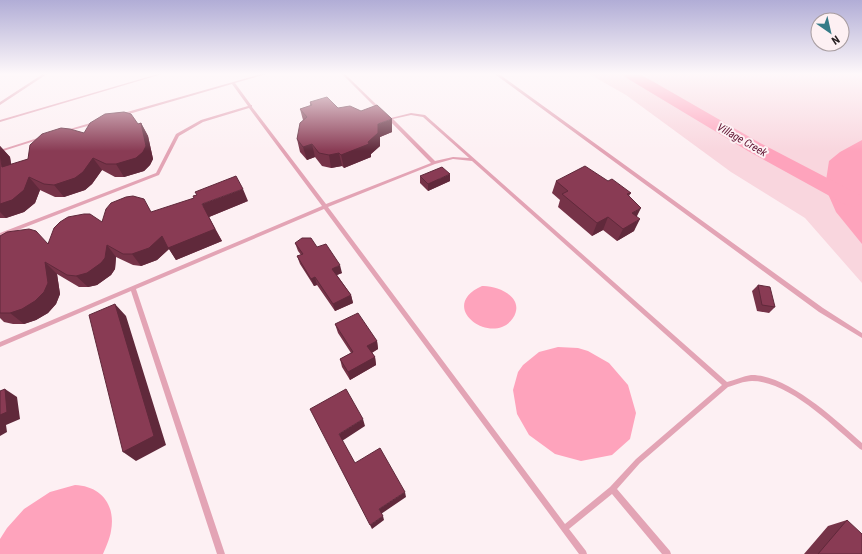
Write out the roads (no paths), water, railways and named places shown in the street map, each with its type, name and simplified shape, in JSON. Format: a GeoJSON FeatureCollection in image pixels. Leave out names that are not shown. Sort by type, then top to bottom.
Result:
{"type":"FeatureCollection","features":[{"type":"Feature","properties":{"kind":"lane"},"geometry":{"type":"LineString","coordinates":[[0,121],[72,100]]}},
{"type":"Feature","properties":{"kind":"lane"},"geometry":{"type":"LineString","coordinates":[[119,116],[175,100]]}},
{"type":"Feature","properties":{"kind":"lane"},"geometry":{"type":"LineString","coordinates":[[246,100],[583,554]]}},
{"type":"Feature","properties":{"kind":"lane"},"geometry":{"type":"LineString","coordinates":[[370,100],[434,162]]}},
{"type":"Feature","properties":{"kind":"lane"},"geometry":{"type":"LineString","coordinates":[[532,100],[821,310],[862,336]]}},
{"type":"Feature","properties":{"kind":"lane"},"geometry":{"type":"LineString","coordinates":[[0,235],[158,174],[177,135],[202,121],[251,106]]}},
{"type":"Feature","properties":{"kind":"lane"},"geometry":{"type":"LineString","coordinates":[[390,119],[411,114],[424,116],[726,385]]}},
{"type":"Feature","properties":{"kind":"lane"},"geometry":{"type":"LineString","coordinates":[[60,132],[97,122]]}},
{"type":"Feature","properties":{"kind":"lane"},"geometry":{"type":"LineString","coordinates":[[0,151],[45,137]]}},
{"type":"Feature","properties":{"kind":"lane"},"geometry":{"type":"LineString","coordinates":[[0,345],[326,206],[434,162],[453,158],[473,160]]}},
{"type":"Feature","properties":{"kind":"lane"},"geometry":{"type":"LineString","coordinates":[[133,288],[222,554]]}},
{"type":"Feature","properties":{"kind":"lane"},"geometry":{"type":"LineString","coordinates":[[564,529],[612,489],[638,461],[726,385],[752,378],[779,384],[821,413],[862,447]]}},
{"type":"Feature","properties":{"kind":"lane"},"geometry":{"type":"LineString","coordinates":[[612,489],[667,554]]}},
{"type":"Feature","properties":{"kind":"waterway","name":"Village Creek"},"geometry":{"type":"LineString","coordinates":[[674,100],[754,147],[853,200]]}}]}
